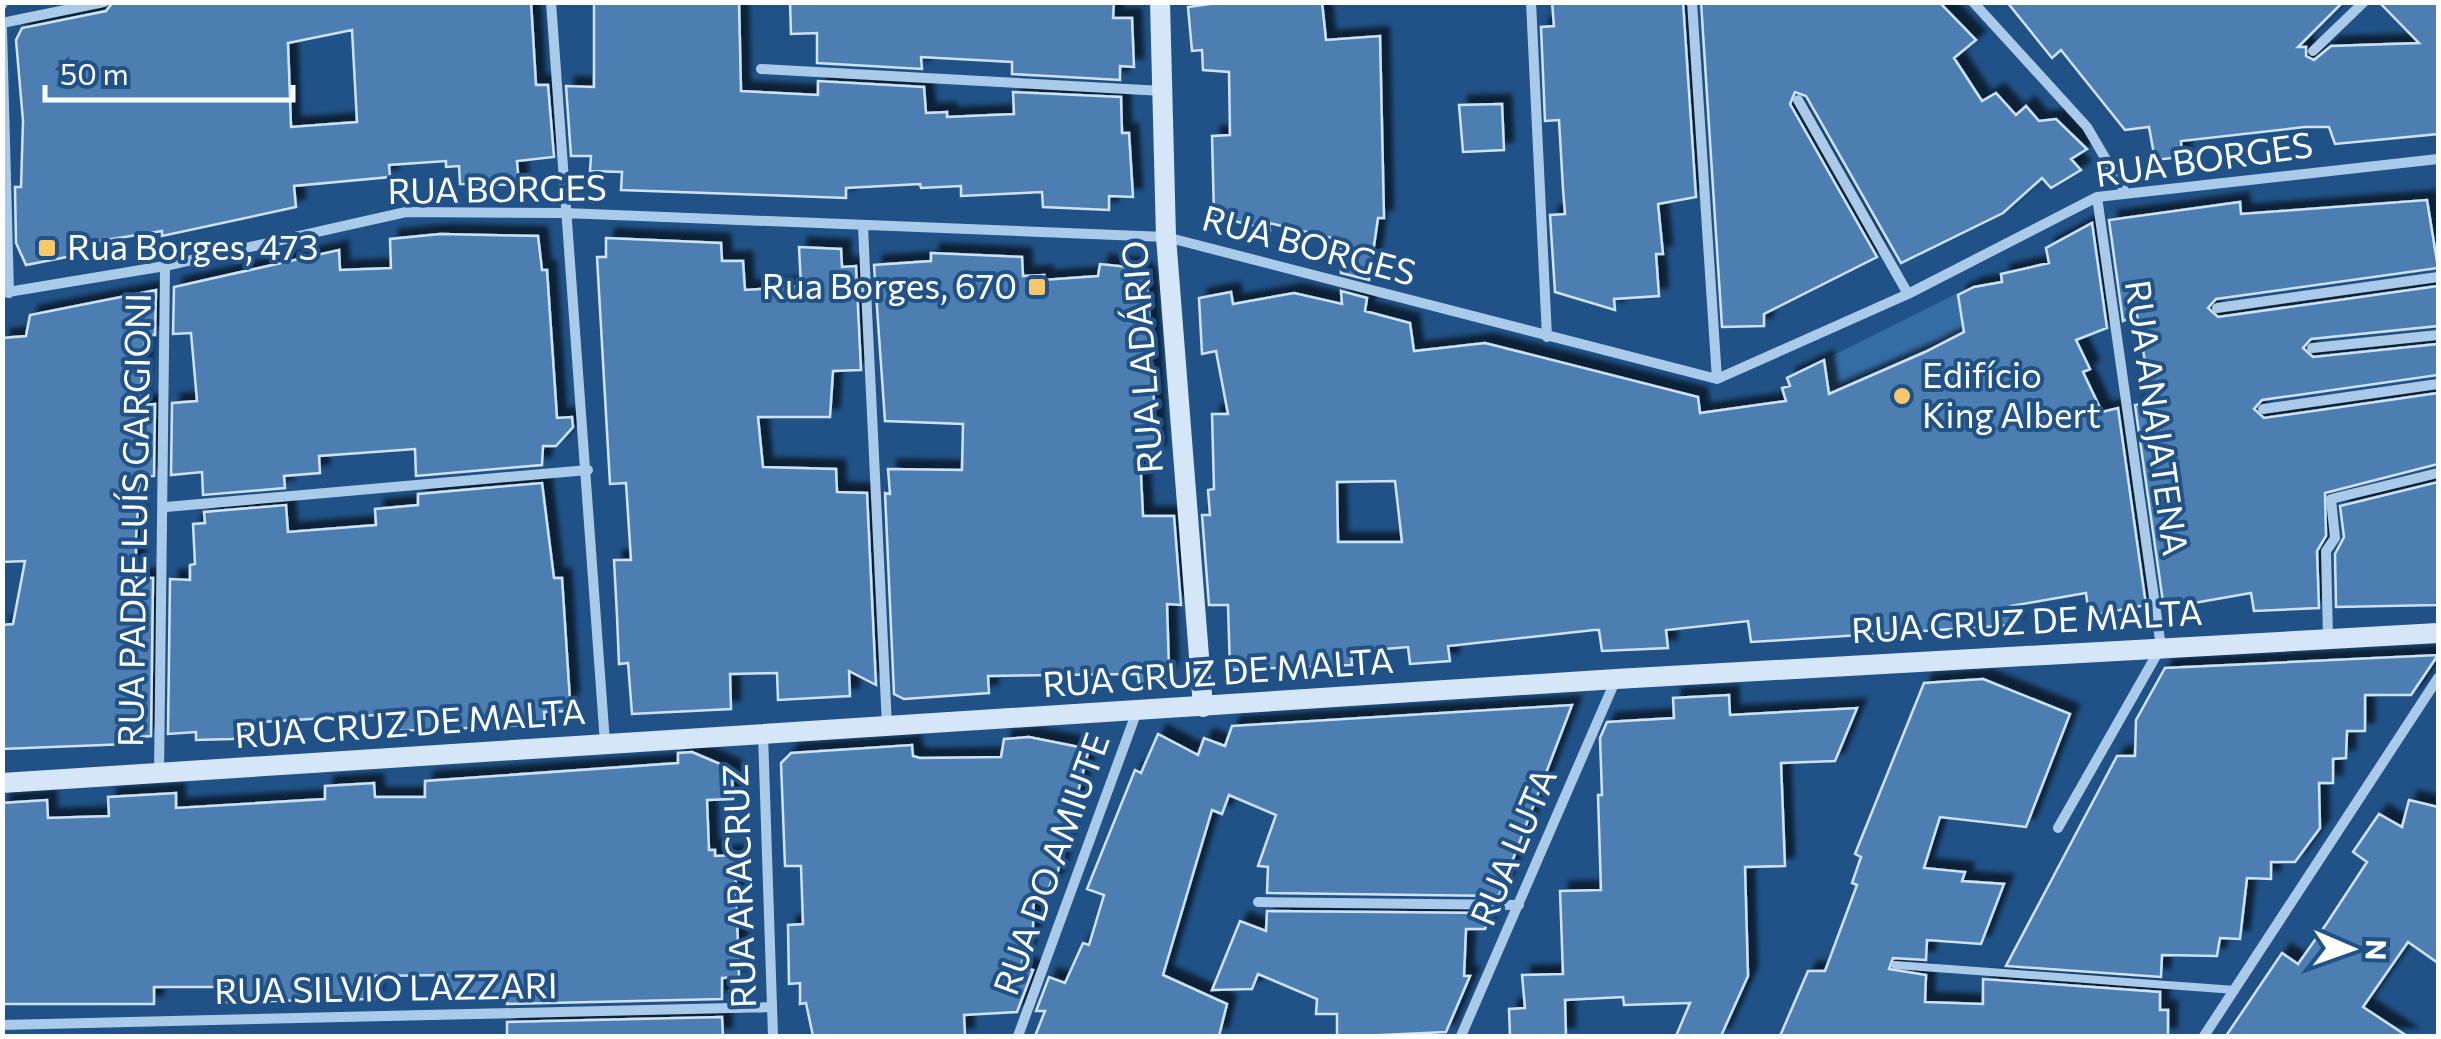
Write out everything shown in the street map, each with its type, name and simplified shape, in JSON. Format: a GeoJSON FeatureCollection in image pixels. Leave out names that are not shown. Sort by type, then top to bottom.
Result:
{"type":"FeatureCollection","features":[{"type":"Feature","properties":{"kind":"street"},"geometry":{"type":"LineString","coordinates":[[6,293],[2,26],[104,2]]}},
{"type":"Feature","properties":{"kind":"street"},"geometry":{"type":"LineString","coordinates":[[551,2],[588,470],[604,743]]}},
{"type":"Feature","properties":{"kind":"street","name":"RUA LADÁRIO"},"geometry":{"type":"LineString","coordinates":[[1160,2],[1166,237],[1203,707]]}},
{"type":"Feature","properties":{"kind":"street"},"geometry":{"type":"LineString","coordinates":[[1531,2],[1547,336]]}},
{"type":"Feature","properties":{"kind":"street"},"geometry":{"type":"LineString","coordinates":[[1692,2],[1717,378]]}},
{"type":"Feature","properties":{"kind":"street"},"geometry":{"type":"LineString","coordinates":[[1974,2],[2087,127],[2125,192]]}},
{"type":"Feature","properties":{"kind":"street"},"geometry":{"type":"LineString","coordinates":[[2313,51],[2364,2]]}},
{"type":"Feature","properties":{"kind":"street"},"geometry":{"type":"LineString","coordinates":[[761,69],[1164,91]]}},
{"type":"Feature","properties":{"kind":"street"},"geometry":{"type":"LineString","coordinates":[[1798,100],[1908,294]]}},
{"type":"Feature","properties":{"kind":"street","name":"RUA BORGES"},"geometry":{"type":"LineString","coordinates":[[6,293],[166,266],[406,212],[565,212],[1166,237],[1717,378],[1908,294],[2097,197],[2438,158]]}},
{"type":"Feature","properties":{"kind":"street","name":"RUA ANAJATENA"},"geometry":{"type":"LineString","coordinates":[[2097,197],[2161,646]]}},
{"type":"Feature","properties":{"kind":"street"},"geometry":{"type":"LineString","coordinates":[[863,226],[887,726]]}},
{"type":"Feature","properties":{"kind":"street","name":"RUA PADRE LUÍS GARGIONI"},"geometry":{"type":"LineString","coordinates":[[159,774],[166,507],[166,266]]}},
{"type":"Feature","properties":{"kind":"street"},"geometry":{"type":"LineString","coordinates":[[2217,308],[2438,277]]}},
{"type":"Feature","properties":{"kind":"street"},"geometry":{"type":"LineString","coordinates":[[2312,348],[2438,335]]}},
{"type":"Feature","properties":{"kind":"street"},"geometry":{"type":"LineString","coordinates":[[2263,409],[2438,384]]}},
{"type":"Feature","properties":{"kind":"street"},"geometry":{"type":"LineString","coordinates":[[166,507],[588,470]]}},
{"type":"Feature","properties":{"kind":"street"},"geometry":{"type":"LineString","coordinates":[[2328,638],[2326,552],[2335,538],[2331,499],[2438,473]]}},
{"type":"Feature","properties":{"kind":"street","name":"RUA CRUZ DE MALTA"},"geometry":{"type":"LineString","coordinates":[[2,784],[1616,679],[2161,646],[2438,634]]}},
{"type":"Feature","properties":{"kind":"street"},"geometry":{"type":"LineString","coordinates":[[2058,828],[2161,646]]}},
{"type":"Feature","properties":{"kind":"street"},"geometry":{"type":"LineString","coordinates":[[2204,1036],[2438,678]]}},
{"type":"Feature","properties":{"kind":"street","name":"RUA LUTA"},"geometry":{"type":"LineString","coordinates":[[1462,1036],[1616,679]]}},
{"type":"Feature","properties":{"kind":"street","name":"RUA DO AMIUTE"},"geometry":{"type":"LineString","coordinates":[[1018,1036],[1137,711]]}},
{"type":"Feature","properties":{"kind":"street","name":"RUA ARACRUZ"},"geometry":{"type":"LineString","coordinates":[[763,734],[773,1036]]}},
{"type":"Feature","properties":{"kind":"street"},"geometry":{"type":"LineString","coordinates":[[1258,902],[1519,904]]}},
{"type":"Feature","properties":{"kind":"street","name":"RUA SILVIO LAZZARI"},"geometry":{"type":"LineString","coordinates":[[2,1025],[772,1007]]}},
{"type":"Feature","properties":{"kind":"lane"},"geometry":{"type":"LineString","coordinates":[[1895,965],[2235,990]]}},
{"type":"Feature","properties":{"kind":"shaded area"},"geometry":{"type":"Polygon","coordinates":[[[1958,293],[1963,332],[1830,397],[1824,360],[1958,293]]]}},
{"type":"Feature","properties":{"kind":"building"},"geometry":{"type":"Polygon","coordinates":[[[113,2],[531,2],[536,85],[548,85],[554,157],[517,161],[519,185],[460,184],[459,166],[446,167],[446,161],[389,165],[390,177],[294,186],[296,207],[162,236],[162,231],[81,244],[82,254],[26,265],[16,243],[15,187],[21,187],[23,121],[16,40],[22,28],[106,11],[113,2]],[[352,30],[288,43],[291,127],[357,122],[352,30]]]}},
{"type":"Feature","properties":{"kind":"building"},"geometry":{"type":"Polygon","coordinates":[[[594,2],[739,2],[741,91],[818,95],[818,81],[924,87],[926,113],[947,112],[947,117],[1014,114],[1013,92],[1121,97],[1122,133],[1129,133],[1133,197],[1109,196],[1109,210],[1043,207],[1042,192],[961,196],[961,186],[921,188],[920,184],[846,188],[846,198],[621,190],[622,172],[590,171],[591,156],[571,156],[566,86],[594,87],[594,2]]]}},
{"type":"Feature","properties":{"kind":"building"},"geometry":{"type":"Polygon","coordinates":[[[790,2],[1114,2],[1113,18],[1132,18],[1134,67],[1120,66],[1120,80],[1012,74],[1012,62],[921,57],[922,69],[817,63],[817,33],[791,34],[790,2]]]}},
{"type":"Feature","properties":{"kind":"building"},"geometry":{"type":"Polygon","coordinates":[[[1225,2],[1322,2],[1326,40],[1380,36],[1384,218],[1378,218],[1369,280],[1341,273],[1340,240],[1269,223],[1270,230],[1214,216],[1212,136],[1230,135],[1229,72],[1203,70],[1202,50],[1192,51],[1188,7],[1225,2]]]}},
{"type":"Feature","properties":{"kind":"building"},"geometry":{"type":"Polygon","coordinates":[[[1552,2],[1683,2],[1696,197],[1658,204],[1663,254],[1656,254],[1659,296],[1614,299],[1615,310],[1555,292],[1550,215],[1565,214],[1559,120],[1545,121],[1541,27],[1554,26],[1552,2]]]}},
{"type":"Feature","properties":{"kind":"building"},"geometry":{"type":"Polygon","coordinates":[[[1701,2],[1939,2],[1976,40],[1954,58],[1982,101],[1996,93],[2016,115],[2026,106],[2039,121],[2056,119],[2087,149],[2071,159],[2081,170],[2051,188],[2042,178],[2003,213],[1901,263],[1806,96],[1795,92],[1790,104],[1877,257],[1764,314],[1764,326],[1722,327],[1701,2]]]}},
{"type":"Feature","properties":{"kind":"building"},"geometry":{"type":"Polygon","coordinates":[[[2007,2],[2343,2],[2298,47],[2306,47],[2306,56],[2314,60],[2331,46],[2419,43],[2379,2],[2438,2],[2438,134],[2335,144],[2329,127],[2305,127],[2181,141],[2182,157],[2155,160],[2149,127],[2125,130],[2061,50],[2052,58],[2007,2]]]}},
{"type":"Feature","properties":{"kind":"building"},"geometry":{"type":"Polygon","coordinates":[[[1502,104],[1504,150],[1463,152],[1459,105],[1502,104]]]}},
{"type":"Feature","properties":{"kind":"building"},"geometry":{"type":"Polygon","coordinates":[[[2427,200],[2438,268],[2216,299],[2208,308],[2218,317],[2438,286],[2438,326],[2311,339],[2303,348],[2313,357],[2438,344],[2438,375],[2262,400],[2254,409],[2264,418],[2438,393],[2438,464],[2325,493],[2326,536],[2317,551],[2319,608],[2254,611],[2251,593],[2171,607],[2170,601],[2163,602],[2135,405],[2152,402],[2137,315],[2123,321],[2109,220],[2240,202],[2241,214],[2427,200]]]}},
{"type":"Feature","properties":{"kind":"building"},"geometry":{"type":"Polygon","coordinates":[[[2092,223],[2107,328],[2076,340],[2090,369],[2083,372],[2102,412],[2118,408],[2146,605],[2089,616],[2086,593],[2011,606],[2015,625],[1751,642],[1748,621],[1666,630],[1668,648],[1602,651],[1599,630],[1594,630],[1448,646],[1450,661],[1410,664],[1408,647],[1351,652],[1352,665],[1230,670],[1228,605],[1209,605],[1202,515],[1210,515],[1208,490],[1214,489],[1212,414],[1228,414],[1216,351],[1202,354],[1199,298],[1231,292],[1233,304],[1294,293],[1342,304],[1341,291],[1367,298],[1365,311],[1410,323],[1414,351],[1485,343],[1698,397],[1700,413],[1786,401],[1782,388],[1790,386],[1787,378],[1824,360],[1829,394],[1925,352],[1964,332],[1958,295],[1974,287],[2002,282],[2001,274],[2049,263],[2046,248],[2092,223]],[[1395,481],[1337,482],[1338,542],[1402,542],[1395,481]]]}},
{"type":"Feature","properties":{"kind":"building"},"geometry":{"type":"Polygon","coordinates":[[[440,234],[538,236],[542,270],[547,270],[557,418],[572,417],[573,427],[556,446],[543,446],[542,465],[416,476],[415,449],[319,456],[320,473],[284,476],[285,488],[203,495],[202,472],[171,475],[172,403],[197,401],[191,333],[173,334],[174,287],[339,250],[340,270],[391,268],[390,239],[440,234]]]}},
{"type":"Feature","properties":{"kind":"building"},"geometry":{"type":"Polygon","coordinates":[[[606,238],[721,243],[722,261],[743,261],[745,290],[801,286],[799,247],[841,249],[842,267],[856,266],[861,370],[833,371],[830,417],[758,417],[763,467],[836,469],[837,492],[867,493],[876,685],[849,671],[850,696],[778,700],[777,673],[730,674],[731,709],[632,714],[628,663],[619,664],[614,560],[631,560],[626,483],[610,484],[597,257],[606,257],[606,238]]]}},
{"type":"Feature","properties":{"kind":"building"},"geometry":{"type":"Polygon","coordinates":[[[931,253],[1022,257],[1023,276],[1044,275],[1043,280],[1098,276],[1100,264],[1137,268],[1147,278],[1157,454],[1140,455],[1143,516],[1174,516],[1181,605],[1167,604],[1169,668],[1163,682],[1139,683],[1138,674],[988,676],[989,693],[904,699],[894,694],[885,493],[890,494],[888,469],[962,470],[963,424],[885,421],[874,265],[931,261],[931,253]]]}},
{"type":"Feature","properties":{"kind":"building"},"geometry":{"type":"Polygon","coordinates":[[[156,290],[155,335],[145,335],[140,405],[155,404],[154,476],[140,478],[136,538],[136,578],[153,578],[151,736],[128,738],[128,744],[2,749],[2,625],[13,624],[25,561],[3,562],[2,338],[26,336],[30,315],[156,290]]]}},
{"type":"Feature","properties":{"kind":"building"},"geometry":{"type":"Polygon","coordinates":[[[2438,482],[2438,605],[2336,607],[2335,554],[2344,537],[2340,506],[2438,482]]]}},
{"type":"Feature","properties":{"kind":"building"},"geometry":{"type":"Polygon","coordinates":[[[542,483],[554,578],[562,578],[570,701],[566,701],[567,711],[544,712],[545,724],[394,731],[393,714],[245,723],[246,737],[232,739],[196,740],[196,732],[168,734],[170,579],[190,580],[190,565],[195,564],[193,524],[205,523],[204,512],[286,505],[288,532],[376,525],[375,509],[418,505],[418,494],[542,483]]]}},
{"type":"Feature","properties":{"kind":"building"},"geometry":{"type":"Polygon","coordinates":[[[2438,655],[2411,695],[2365,695],[2365,731],[2347,731],[2346,758],[2333,759],[2333,783],[2319,783],[2320,828],[2295,862],[2271,862],[2271,879],[2247,878],[2240,939],[2220,938],[2217,956],[2162,955],[2161,977],[2006,966],[2117,756],[2135,756],[2136,720],[2165,668],[2438,655]]]}},
{"type":"Feature","properties":{"kind":"building"},"geometry":{"type":"Polygon","coordinates":[[[1983,679],[2070,714],[2026,827],[1940,817],[1924,868],[1965,872],[1962,881],[2004,884],[1981,944],[1927,940],[1926,960],[1893,958],[1889,969],[1926,975],[1925,1002],[1983,1004],[1983,979],[2160,992],[2160,1010],[2168,1010],[2168,1036],[1780,1036],[1808,971],[1825,971],[1857,885],[1852,883],[1861,857],[1855,854],[1924,683],[1983,679]]]}},
{"type":"Feature","properties":{"kind":"building"},"geometry":{"type":"Polygon","coordinates":[[[1729,695],[1730,715],[1857,708],[1835,761],[1781,763],[1785,866],[1745,867],[1748,976],[1721,1036],[1676,1036],[1690,1003],[1624,1005],[1623,997],[1565,1000],[1566,1036],[1510,1036],[1509,1009],[1525,1008],[1522,975],[1563,974],[1560,891],[1601,890],[1600,738],[1607,722],[1674,718],[1673,698],[1729,695]]]}},
{"type":"Feature","properties":{"kind":"building"},"geometry":{"type":"Polygon","coordinates":[[[1572,705],[1499,896],[1267,893],[1268,867],[1258,866],[1276,815],[1229,795],[1222,814],[1212,810],[1163,975],[1227,1004],[1219,1036],[1035,1036],[1045,1011],[1036,1011],[1049,977],[1065,983],[1083,943],[1089,945],[1104,895],[1087,889],[1135,770],[1141,773],[1158,734],[1198,755],[1204,738],[1225,746],[1232,726],[1572,705]]]}},
{"type":"Feature","properties":{"kind":"building"},"geometry":{"type":"Polygon","coordinates":[[[1029,737],[1089,749],[1056,879],[1053,878],[1047,892],[1034,889],[1033,928],[1021,966],[1033,970],[1017,1012],[964,1015],[965,1036],[813,1036],[806,1003],[800,1004],[800,983],[789,984],[788,925],[803,924],[801,866],[785,866],[781,763],[791,753],[912,745],[913,756],[920,758],[1001,757],[1004,739],[1029,737]]]}},
{"type":"Feature","properties":{"kind":"building"},"geometry":{"type":"Polygon","coordinates":[[[692,752],[732,769],[733,799],[707,800],[709,850],[715,850],[715,856],[735,855],[739,977],[722,978],[722,999],[507,1004],[507,997],[447,998],[447,975],[374,976],[374,999],[227,1002],[227,987],[154,987],[154,1004],[2,1004],[2,803],[47,800],[48,818],[109,816],[108,797],[176,793],[176,808],[325,799],[325,786],[374,783],[375,797],[425,797],[425,781],[678,763],[678,753],[692,752]]]}},
{"type":"Feature","properties":{"kind":"building"},"geometry":{"type":"Polygon","coordinates":[[[2409,800],[2438,807],[2438,963],[2408,942],[2363,1007],[2407,1036],[2226,1036],[2282,953],[2298,964],[2327,923],[2367,862],[2353,852],[2379,814],[2402,827],[2409,800]]]}},
{"type":"Feature","properties":{"kind":"building"},"geometry":{"type":"Polygon","coordinates":[[[1267,911],[1491,913],[1485,929],[1466,929],[1464,976],[1470,976],[1446,1032],[1337,1036],[1337,1014],[1316,1014],[1317,999],[1258,974],[1252,989],[1212,990],[1240,921],[1266,931],[1267,911]]]}},
{"type":"Feature","properties":{"kind":"building"},"geometry":{"type":"Polygon","coordinates":[[[722,1017],[723,1036],[507,1036],[507,1022],[722,1017]]]}},
{"type":"Feature","properties":{"kind":"place","name":"Rua Borges, 473"},"geometry":{"type":"Point","coordinates":[47,248]}},
{"type":"Feature","properties":{"kind":"place","name":"Rua Borges, 670"},"geometry":{"type":"Point","coordinates":[1037,287]}},
{"type":"Feature","properties":{"kind":"place","name":"Edifício King Albert"},"geometry":{"type":"Point","coordinates":[1902,396]}}]}
